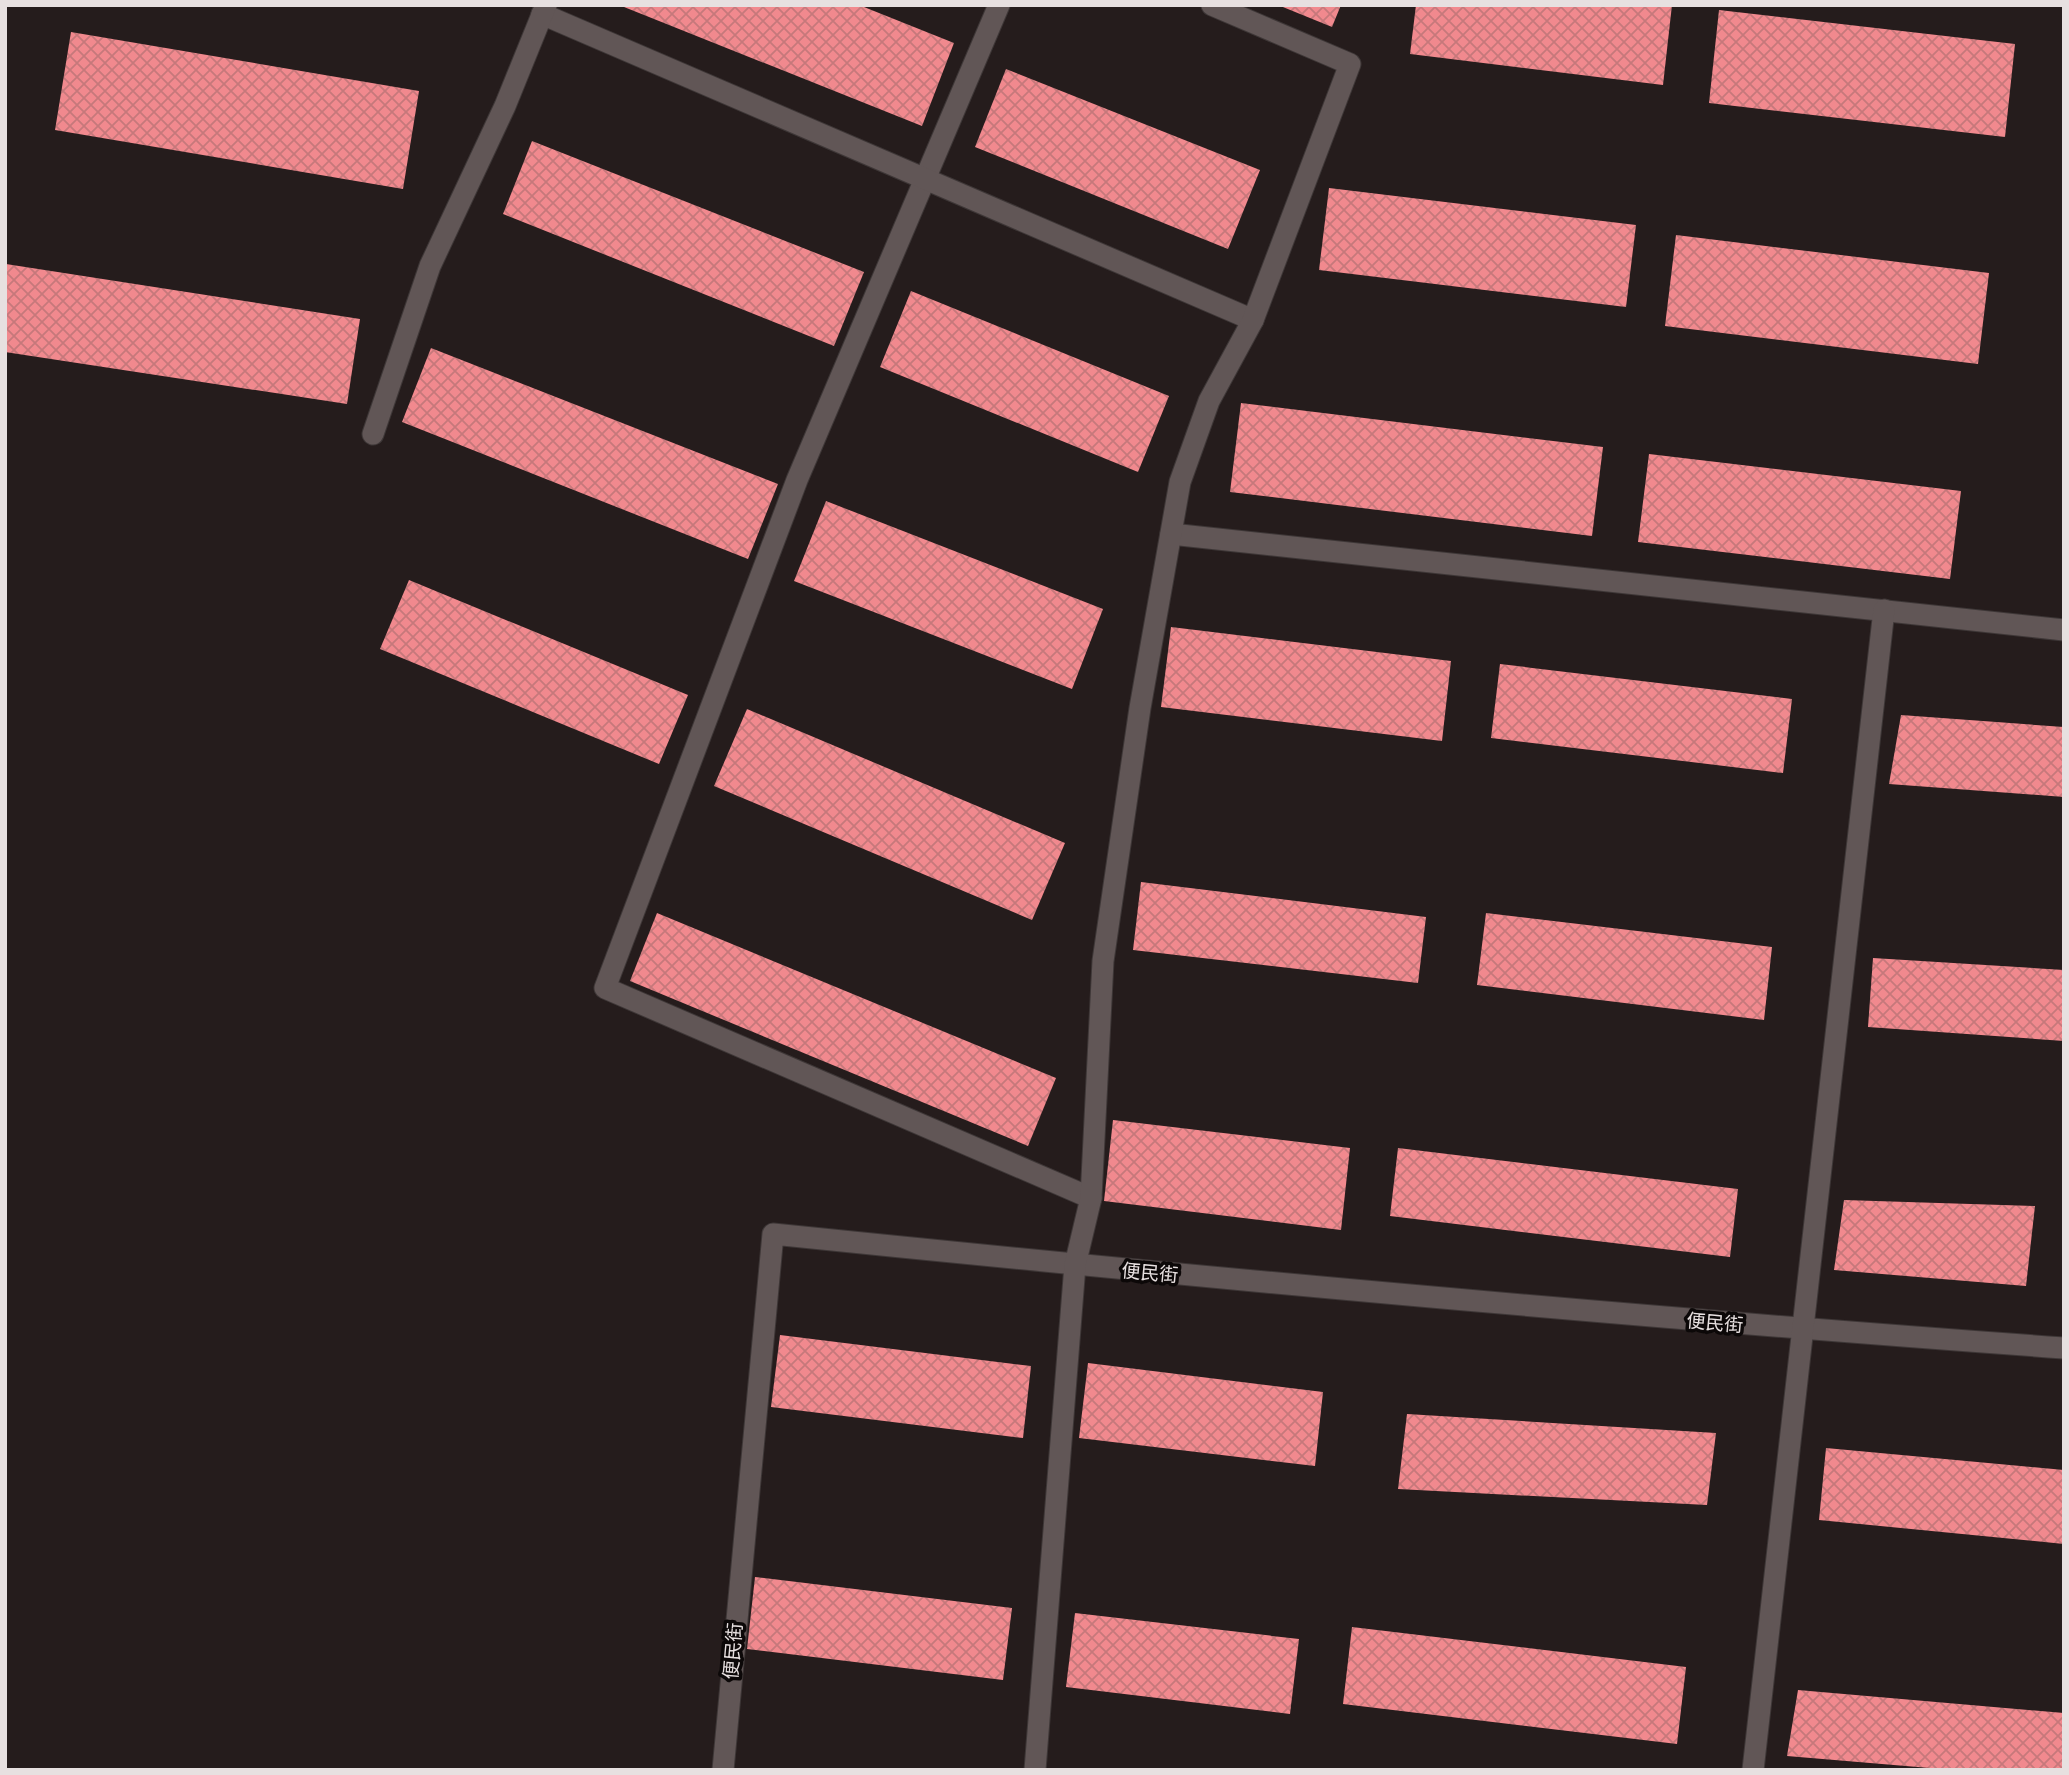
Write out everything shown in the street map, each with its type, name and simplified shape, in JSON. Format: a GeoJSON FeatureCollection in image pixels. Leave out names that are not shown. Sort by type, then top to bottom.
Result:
{"type":"FeatureCollection","features":[{"type":"Feature","properties":{"kind":"street"},"geometry":{"type":"LineString","coordinates":[[999,5],[797,480],[605,988],[1091,1198]]}},
{"type":"Feature","properties":{"kind":"street"},"geometry":{"type":"LineString","coordinates":[[1035,1770],[1075,1265],[1091,1198],[1102,961],[1140,708],[1180,482],[1209,401],[1254,320],[1350,64],[1212,5]]}},
{"type":"Feature","properties":{"kind":"street"},"geometry":{"type":"LineString","coordinates":[[373,434],[430,267],[505,106],[544,10],[923,180],[1254,320]]}},
{"type":"Feature","properties":{"kind":"street"},"geometry":{"type":"LineString","coordinates":[[1171,534],[2064,630]]}},
{"type":"Feature","properties":{"kind":"street"},"geometry":{"type":"LineString","coordinates":[[1753,1770],[1884,610]]}},
{"type":"Feature","properties":{"kind":"street","name":"便民街"},"geometry":{"type":"LineString","coordinates":[[723,1770],[773,1234],[1075,1265],[1801,1329],[2064,1348]]}},
{"type":"Feature","properties":{"kind":"building"},"geometry":{"type":"Polygon","coordinates":[[[619,5],[859,5],[954,43],[922,126],[619,5]]]}},
{"type":"Feature","properties":{"kind":"building"},"geometry":{"type":"Polygon","coordinates":[[[1278,5],[1341,5],[1332,27],[1278,5]]]}},
{"type":"Feature","properties":{"kind":"building"},"geometry":{"type":"Polygon","coordinates":[[[1416,5],[1672,5],[1663,85],[1410,54],[1416,5]]]}},
{"type":"Feature","properties":{"kind":"building"},"geometry":{"type":"Polygon","coordinates":[[[1719,10],[2015,44],[2005,137],[1709,103],[1719,10]]]}},
{"type":"Feature","properties":{"kind":"building"},"geometry":{"type":"Polygon","coordinates":[[[71,32],[419,91],[403,189],[55,130],[71,32]]]}},
{"type":"Feature","properties":{"kind":"building"},"geometry":{"type":"Polygon","coordinates":[[[1006,69],[1260,170],[1228,249],[975,147],[1006,69]]]}},
{"type":"Feature","properties":{"kind":"building"},"geometry":{"type":"Polygon","coordinates":[[[532,141],[864,272],[834,346],[503,214],[532,141]]]}},
{"type":"Feature","properties":{"kind":"building"},"geometry":{"type":"Polygon","coordinates":[[[1329,188],[1636,225],[1626,307],[1319,270],[1329,188]]]}},
{"type":"Feature","properties":{"kind":"building"},"geometry":{"type":"Polygon","coordinates":[[[1676,235],[1989,273],[1978,364],[1665,326],[1676,235]]]}},
{"type":"Feature","properties":{"kind":"building"},"geometry":{"type":"Polygon","coordinates":[[[6,264],[360,319],[347,404],[5,352],[6,264]]]}},
{"type":"Feature","properties":{"kind":"building"},"geometry":{"type":"Polygon","coordinates":[[[911,291],[1169,396],[1138,472],[880,367],[911,291]]]}},
{"type":"Feature","properties":{"kind":"building"},"geometry":{"type":"Polygon","coordinates":[[[431,348],[778,484],[748,559],[402,422],[431,348]]]}},
{"type":"Feature","properties":{"kind":"building"},"geometry":{"type":"Polygon","coordinates":[[[1241,403],[1603,447],[1592,536],[1230,492],[1241,403]]]}},
{"type":"Feature","properties":{"kind":"building"},"geometry":{"type":"Polygon","coordinates":[[[1649,454],[1961,491],[1950,579],[1638,542],[1649,454]]]}},
{"type":"Feature","properties":{"kind":"building"},"geometry":{"type":"Polygon","coordinates":[[[826,501],[1103,609],[1072,689],[794,581],[826,501]]]}},
{"type":"Feature","properties":{"kind":"building"},"geometry":{"type":"Polygon","coordinates":[[[409,580],[688,695],[659,764],[380,649],[409,580]]]}},
{"type":"Feature","properties":{"kind":"building"},"geometry":{"type":"Polygon","coordinates":[[[1171,627],[1451,661],[1442,741],[1161,707],[1171,627]]]}},
{"type":"Feature","properties":{"kind":"building"},"geometry":{"type":"Polygon","coordinates":[[[1500,664],[1792,699],[1783,773],[1491,738],[1500,664]]]}},
{"type":"Feature","properties":{"kind":"building"},"geometry":{"type":"Polygon","coordinates":[[[747,709],[1065,843],[1032,920],[714,786],[747,709]]]}},
{"type":"Feature","properties":{"kind":"building"},"geometry":{"type":"Polygon","coordinates":[[[1901,715],[2064,727],[2064,797],[1889,784],[1901,715]]]}},
{"type":"Feature","properties":{"kind":"building"},"geometry":{"type":"Polygon","coordinates":[[[1141,882],[1426,917],[1418,983],[1133,950],[1141,882]]]}},
{"type":"Feature","properties":{"kind":"building"},"geometry":{"type":"Polygon","coordinates":[[[657,913],[1056,1078],[1028,1146],[630,981],[657,913]]]}},
{"type":"Feature","properties":{"kind":"building"},"geometry":{"type":"Polygon","coordinates":[[[1486,913],[1772,947],[1764,1020],[1477,985],[1486,913]]]}},
{"type":"Feature","properties":{"kind":"building"},"geometry":{"type":"Polygon","coordinates":[[[1873,958],[2064,970],[2064,1041],[1868,1027],[1873,958]]]}},
{"type":"Feature","properties":{"kind":"building"},"geometry":{"type":"Polygon","coordinates":[[[1113,1120],[1350,1148],[1341,1230],[1104,1201],[1113,1120]]]}},
{"type":"Feature","properties":{"kind":"building"},"geometry":{"type":"Polygon","coordinates":[[[1398,1148],[1738,1189],[1730,1257],[1390,1216],[1398,1148]]]}},
{"type":"Feature","properties":{"kind":"building"},"geometry":{"type":"Polygon","coordinates":[[[1844,1200],[2035,1206],[2026,1286],[1834,1270],[1844,1200]]]}},
{"type":"Feature","properties":{"kind":"building"},"geometry":{"type":"Polygon","coordinates":[[[780,1335],[1031,1366],[1023,1438],[771,1407],[780,1335]]]}},
{"type":"Feature","properties":{"kind":"building"},"geometry":{"type":"Polygon","coordinates":[[[1088,1363],[1323,1392],[1315,1466],[1079,1438],[1088,1363]]]}},
{"type":"Feature","properties":{"kind":"building"},"geometry":{"type":"Polygon","coordinates":[[[1407,1414],[1716,1433],[1707,1505],[1398,1489],[1407,1414]]]}},
{"type":"Feature","properties":{"kind":"building"},"geometry":{"type":"Polygon","coordinates":[[[1826,1448],[2064,1470],[2064,1544],[1819,1520],[1826,1448]]]}},
{"type":"Feature","properties":{"kind":"building"},"geometry":{"type":"Polygon","coordinates":[[[755,1577],[1012,1608],[1003,1680],[747,1649],[755,1577]]]}},
{"type":"Feature","properties":{"kind":"building"},"geometry":{"type":"Polygon","coordinates":[[[1075,1613],[1299,1639],[1290,1714],[1066,1687],[1075,1613]]]}},
{"type":"Feature","properties":{"kind":"building"},"geometry":{"type":"Polygon","coordinates":[[[1352,1627],[1686,1667],[1677,1744],[1343,1704],[1352,1627]]]}},
{"type":"Feature","properties":{"kind":"building"},"geometry":{"type":"Polygon","coordinates":[[[1798,1690],[2064,1713],[2063,1770],[1953,1770],[1787,1756],[1798,1690]]]}}]}
